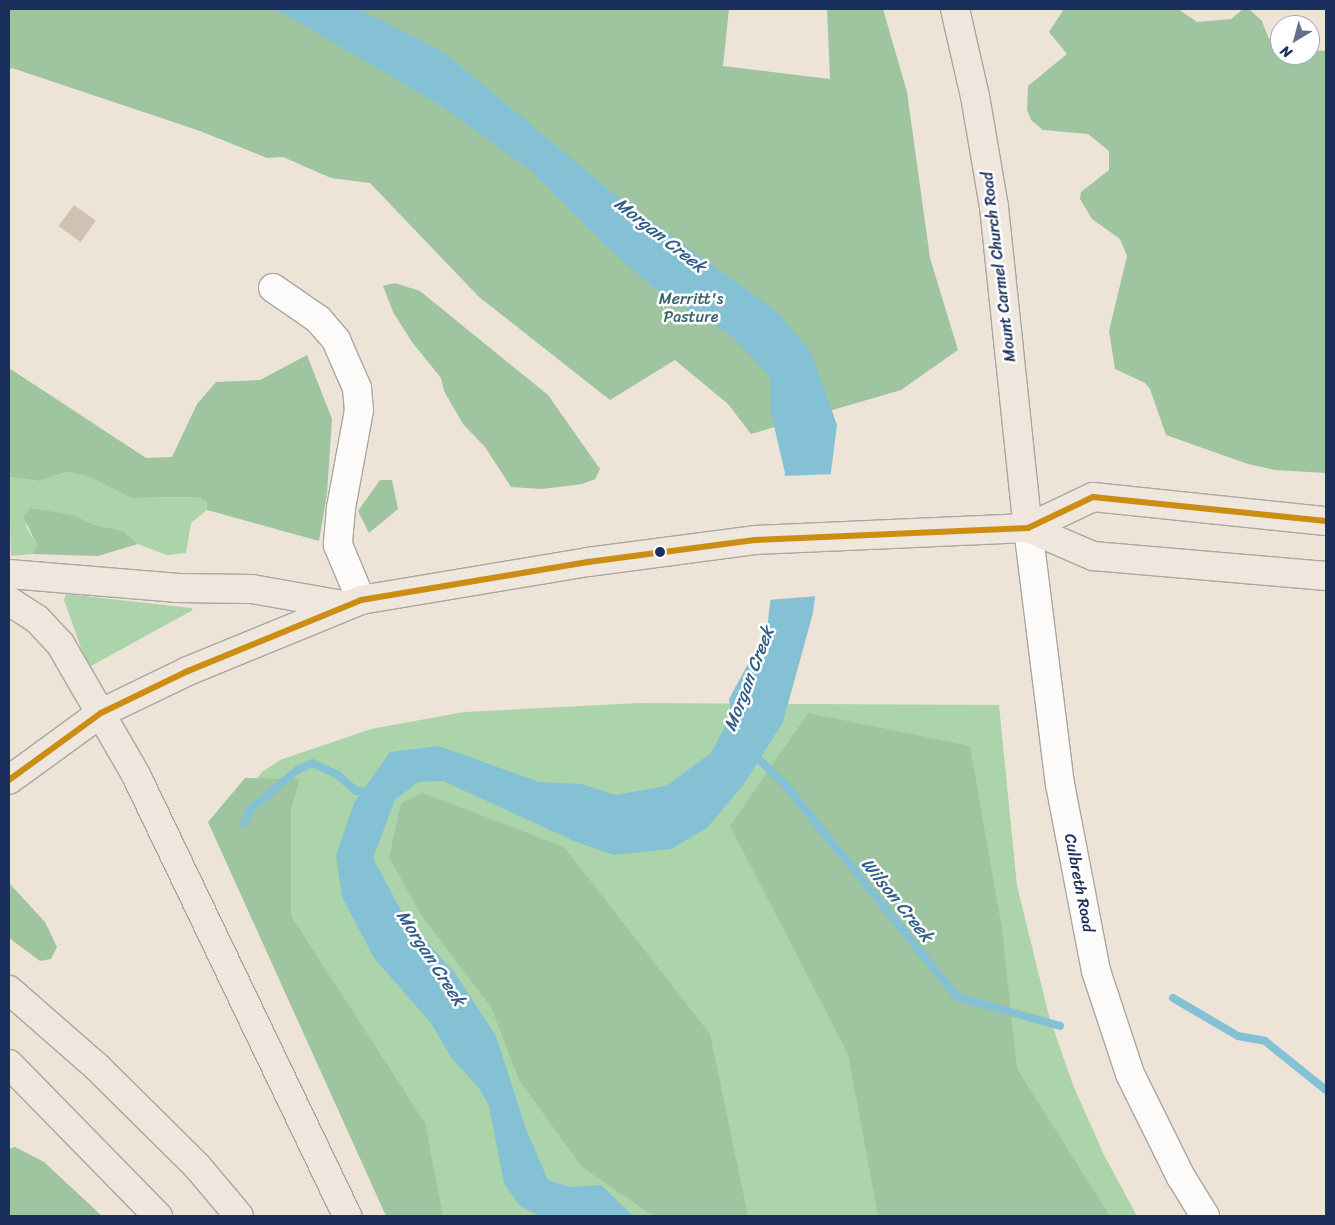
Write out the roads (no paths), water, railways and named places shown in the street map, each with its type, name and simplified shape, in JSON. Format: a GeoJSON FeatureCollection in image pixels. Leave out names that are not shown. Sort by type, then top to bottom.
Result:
{"type":"FeatureCollection","features":[{"type":"Feature","properties":{"kind":"main road","name":"Mount Carmel Church Road"},"geometry":{"type":"LineString","coordinates":[[955,9],[975,96],[994,207],[1028,528]]}},
{"type":"Feature","properties":{"kind":"main road"},"geometry":{"type":"LineString","coordinates":[[9,780],[102,713],[188,671],[352,602],[588,562],[755,540],[1028,528],[1093,497],[1326,521]]}},
{"type":"Feature","properties":{"kind":"main road"},"geometry":{"type":"LineString","coordinates":[[1028,528],[1093,556],[1326,576]]}},
{"type":"Feature","properties":{"kind":"main road"},"geometry":{"type":"LineString","coordinates":[[9,574],[178,588],[252,589],[352,602]]}},
{"type":"Feature","properties":{"kind":"main road"},"geometry":{"type":"LineString","coordinates":[[9,601],[37,619],[62,645],[102,713],[136,775],[347,1216]]}},
{"type":"Feature","properties":{"kind":"main road"},"geometry":{"type":"LineString","coordinates":[[9,990],[97,1067],[197,1166],[239,1216]]}},
{"type":"Feature","properties":{"kind":"main road"},"geometry":{"type":"LineString","coordinates":[[9,1064],[158,1216]]}},
{"type":"Feature","properties":{"kind":"street"},"geometry":{"type":"LineString","coordinates":[[273,288],[318,319],[336,340],[357,388],[359,410],[341,508],[338,545],[352,602]]}},
{"type":"Feature","properties":{"kind":"street","name":"Culbreth Road"},"geometry":{"type":"LineString","coordinates":[[1028,528],[1060,784],[1096,971],[1130,1074],[1181,1177],[1205,1216]]}},
{"type":"Feature","properties":{"kind":"water","name":"Morgan Creek"},"geometry":{"type":"Polygon","coordinates":[[[276,9],[360,9],[445,53],[613,193],[776,311],[811,352],[837,425],[813,613],[783,722],[744,784],[707,828],[671,849],[614,855],[574,841],[443,781],[418,782],[395,800],[373,858],[405,918],[455,973],[496,1036],[526,1129],[548,1180],[570,1187],[601,1185],[633,1216],[539,1216],[519,1205],[504,1183],[489,1106],[479,1088],[452,1059],[431,1023],[374,958],[342,897],[336,855],[354,803],[390,752],[439,746],[539,782],[581,784],[616,795],[666,786],[711,753],[731,715],[729,699],[767,629],[785,473],[771,413],[770,377],[732,336],[656,290],[607,247],[531,171],[443,107],[276,9]]]}},
{"type":"Feature","properties":{"kind":"waterway","name":"Wilson Creek"},"geometry":{"type":"LineString","coordinates":[[752,753],[783,782],[957,997],[1060,1026]]}},
{"type":"Feature","properties":{"kind":"waterway"},"geometry":{"type":"LineString","coordinates":[[244,823],[251,809],[297,770],[313,763],[338,775],[356,791],[370,792]]}},
{"type":"Feature","properties":{"kind":"waterway","name":"Wilson Creek"},"geometry":{"type":"LineString","coordinates":[[1173,998],[1238,1036],[1265,1041],[1326,1090]]}},
{"type":"Feature","properties":{"kind":"park label","name":"Merritt's Pasture"},"geometry":{"type":"Point","coordinates":[691,308]}}]}
